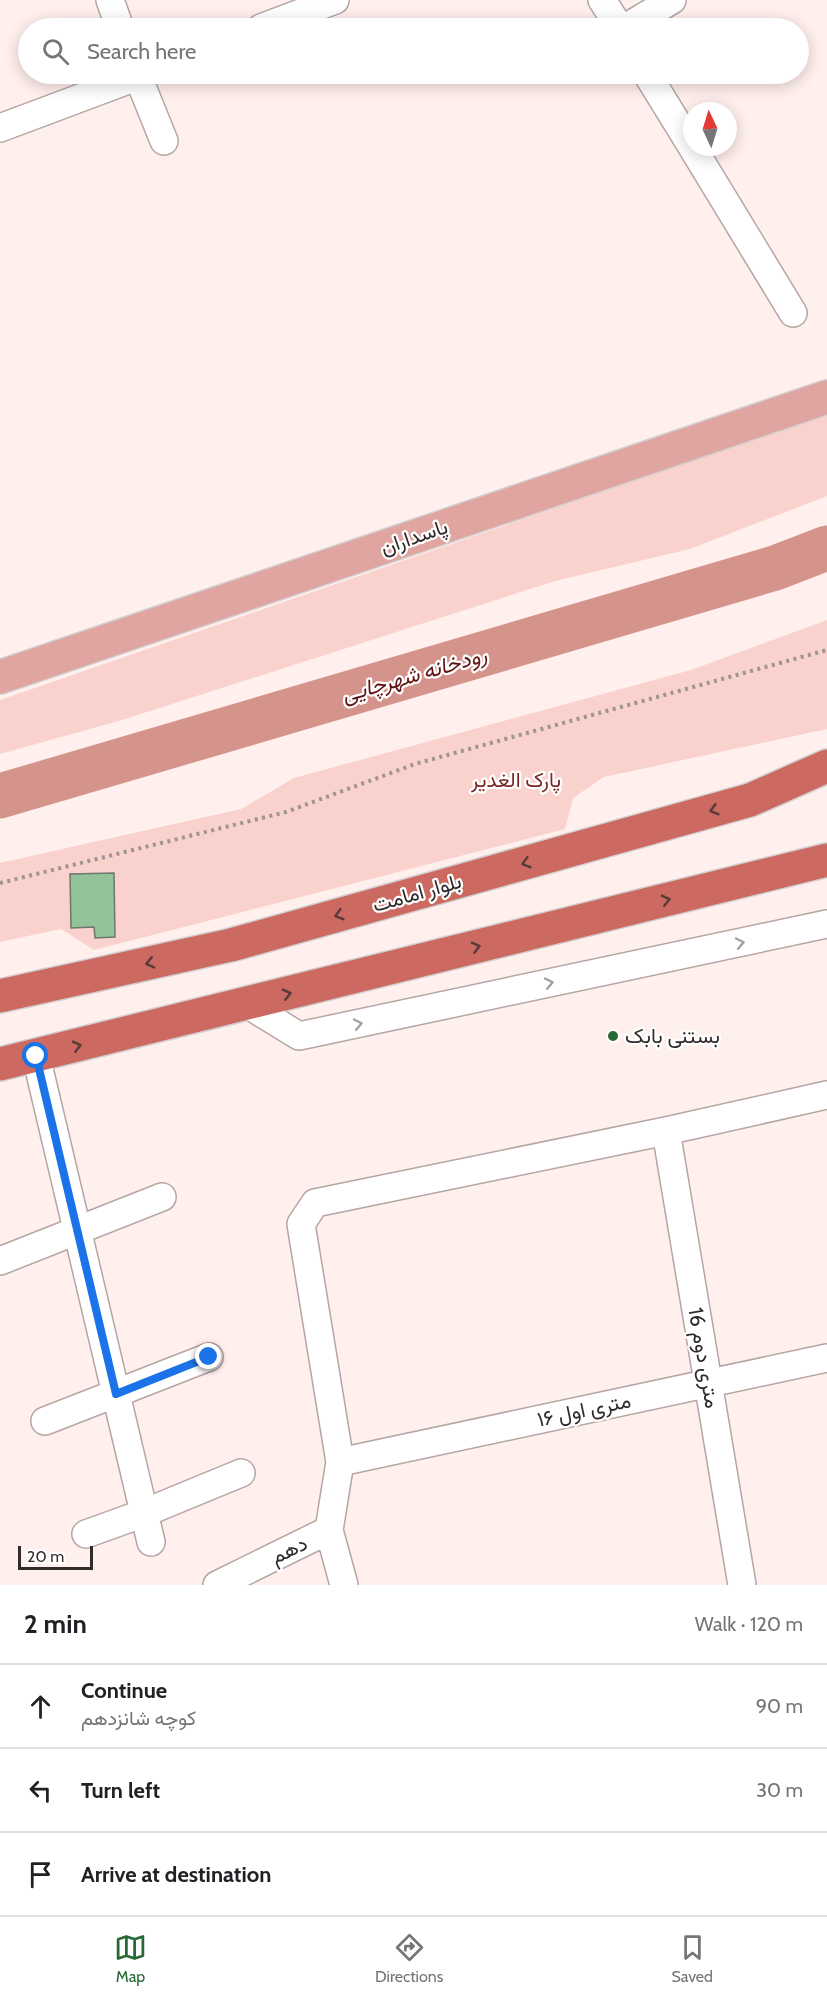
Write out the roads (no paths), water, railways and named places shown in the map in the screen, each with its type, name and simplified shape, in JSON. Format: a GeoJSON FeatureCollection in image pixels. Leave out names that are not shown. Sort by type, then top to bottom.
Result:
{"type":"FeatureCollection","features":[{"type":"Feature","properties":{"kind":"highway","name":"بلوار امامت"},"geometry":{"type":"LineString","coordinates":[[0,996],[231,945],[750,800],[827,766]]}},
{"type":"Feature","properties":{"kind":"highway"},"geometry":{"type":"LineString","coordinates":[[750,800],[827,792]]}},
{"type":"Feature","properties":{"kind":"highway"},"geometry":{"type":"LineString","coordinates":[[0,1064],[813,863],[827,847]]}},
{"type":"Feature","properties":{"kind":"main road","name":"پاسداران"},"geometry":{"type":"LineString","coordinates":[[0,676],[827,397]]}},
{"type":"Feature","properties":{"kind":"street"},"geometry":{"type":"LineString","coordinates":[[110,0],[116,18]]}},
{"type":"Feature","properties":{"kind":"street"},"geometry":{"type":"LineString","coordinates":[[287,18],[335,0]]}},
{"type":"Feature","properties":{"kind":"street"},"geometry":{"type":"LineString","coordinates":[[602,0],[614,18]]}},
{"type":"Feature","properties":{"kind":"street"},"geometry":{"type":"LineString","coordinates":[[642,18],[672,0]]}},
{"type":"Feature","properties":{"kind":"street"},"geometry":{"type":"LineString","coordinates":[[0,128],[114,84]]}},
{"type":"Feature","properties":{"kind":"street"},"geometry":{"type":"LineString","coordinates":[[144,84],[164,141]]}},
{"type":"Feature","properties":{"kind":"street"},"geometry":{"type":"LineString","coordinates":[[653,84],[683,132]]}},
{"type":"Feature","properties":{"kind":"street"},"geometry":{"type":"LineString","coordinates":[[697,156],[793,313]]}},
{"type":"Feature","properties":{"kind":"street"},"geometry":{"type":"LineString","coordinates":[[247,1004],[299,1036],[827,924]]}},
{"type":"Feature","properties":{"kind":"street"},"geometry":{"type":"LineString","coordinates":[[36,1056],[151,1542]]}},
{"type":"Feature","properties":{"kind":"street"},"geometry":{"type":"LineString","coordinates":[[344,1585],[329,1530],[340,1462],[301,1224],[315,1203],[666,1131],[827,1095]]}},
{"type":"Feature","properties":{"kind":"street","name":"16 متری دوم"},"geometry":{"type":"LineString","coordinates":[[666,1131],[742,1585]]}},
{"type":"Feature","properties":{"kind":"street"},"geometry":{"type":"LineString","coordinates":[[0,1261],[162,1197]]}},
{"type":"Feature","properties":{"kind":"street"},"geometry":{"type":"LineString","coordinates":[[45,1421],[209,1357]]}},
{"type":"Feature","properties":{"kind":"street","name":"۱۶ متری اول"},"geometry":{"type":"LineString","coordinates":[[340,1462],[827,1358]]}},
{"type":"Feature","properties":{"kind":"street"},"geometry":{"type":"LineString","coordinates":[[86,1534],[241,1473]]}},
{"type":"Feature","properties":{"kind":"street","name":"دهم"},"geometry":{"type":"LineString","coordinates":[[217,1585],[329,1530]]}},
{"type":"Feature","properties":{"kind":"waterway","name":"رودخانه شهرچایی"},"geometry":{"type":"LineString","coordinates":[[0,796],[775,568],[827,548]]}},
{"type":"Feature","properties":{"kind":"place","name":"بستنی بابک"},"geometry":{"type":"Point","coordinates":[613,1036]}},
{"type":"Feature","properties":{"kind":"park label","name":"پارک الغدیر"},"geometry":{"type":"Point","coordinates":[516,780]}}]}
